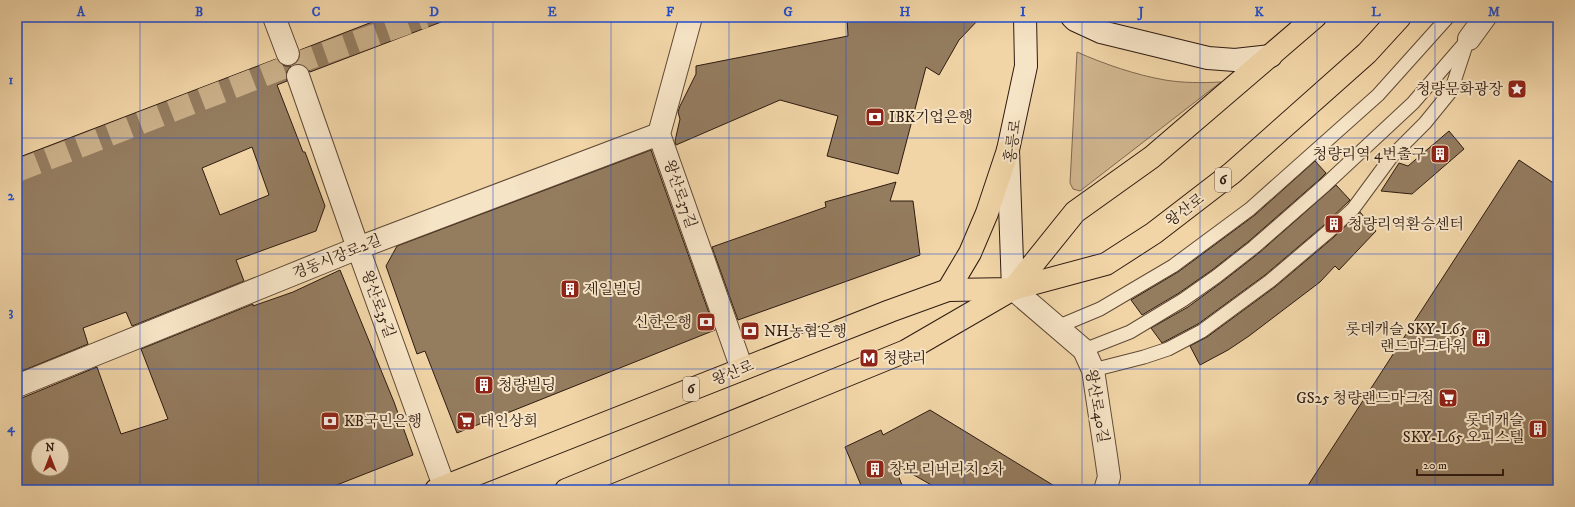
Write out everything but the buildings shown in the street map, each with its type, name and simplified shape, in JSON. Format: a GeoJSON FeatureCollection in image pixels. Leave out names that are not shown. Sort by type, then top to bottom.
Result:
{"type":"FeatureCollection","features":[{"type":"Feature","properties":{"kind":"main road","name":"왕산로"},"geometry":{"type":"LineString","coordinates":[[566,490],[906,351],[1013,289],[1075,212],[1152,157],[1315,17]]}},
{"type":"Feature","properties":{"kind":"main road","name":"왕산로"},"geometry":{"type":"LineString","coordinates":[[440,488],[742,369],[948,290],[1013,289],[1106,264],[1154,233],[1232,173],[1367,53],[1400,17]]}},
{"type":"Feature","properties":{"kind":"main road"},"geometry":{"type":"LineString","coordinates":[[948,290],[970,252],[987,213],[1008,150]]}},
{"type":"Feature","properties":{"kind":"street"},"geometry":{"type":"LineString","coordinates":[[274,17],[288,54]]}},
{"type":"Feature","properties":{"kind":"street"},"geometry":{"type":"LineString","coordinates":[[659,134],[692,17]]}},
{"type":"Feature","properties":{"kind":"street","name":"홍릉로"},"geometry":{"type":"LineString","coordinates":[[1013,289],[1008,150],[1026,66],[1025,17]]}},
{"type":"Feature","properties":{"kind":"street"},"geometry":{"type":"LineString","coordinates":[[1072,17],[1075,20],[1102,32],[1208,58],[1235,60],[1271,56]]}},
{"type":"Feature","properties":{"kind":"street"},"geometry":{"type":"LineString","coordinates":[[1469,38],[1485,17]]}},
{"type":"Feature","properties":{"kind":"street","name":"왕산로35길"},"geometry":{"type":"LineString","coordinates":[[298,76],[440,488]]}},
{"type":"Feature","properties":{"kind":"street","name":"경동시장로2길"},"geometry":{"type":"LineString","coordinates":[[17,386],[358,248],[659,134]]}},
{"type":"Feature","properties":{"kind":"street","name":"왕산로37길"},"geometry":{"type":"LineString","coordinates":[[659,134],[742,369]]}},
{"type":"Feature","properties":{"kind":"street","name":"왕산로40길"},"geometry":{"type":"LineString","coordinates":[[1013,289],[1057,326],[1088,360],[1109,477],[1106,487]]}},
{"type":"Feature","properties":{"kind":"lane"},"geometry":{"type":"LineString","coordinates":[[1057,326],[1100,310],[1173,266],[1250,209],[1378,96],[1448,17]]}},
{"type":"Feature","properties":{"kind":"lane"},"geometry":{"type":"LineString","coordinates":[[1088,360],[1150,355],[1168,349],[1202,331],[1243,302],[1305,253],[1353,209],[1392,156],[1425,123],[1451,91],[1469,38],[1473,17]]}},
{"type":"Feature","properties":{"kind":"lane"},"geometry":{"type":"LineString","coordinates":[[1088,360],[1130,332],[1183,300],[1254,247],[1330,180],[1413,103],[1469,38]]}},
{"type":"Feature","properties":{"kind":"shaded area"},"geometry":{"type":"Polygon","coordinates":[[[1077,52],[1120,69],[1154,78],[1200,83],[1221,82],[1080,191],[1073,189],[1070,183],[1077,52]]]}},
{"type":"Feature","properties":{"kind":"tunnel"},"geometry":{"type":"LineString","coordinates":[[17,171],[291,65],[425,17]]}},
{"type":"Feature","properties":{"kind":"place","name":"청량문화광장"},"geometry":{"type":"Point","coordinates":[1517,89]}},
{"type":"Feature","properties":{"kind":"place","name":"IBK기업은행"},"geometry":{"type":"Point","coordinates":[875,117]}},
{"type":"Feature","properties":{"kind":"place","name":"청량리역 4번출구"},"geometry":{"type":"Point","coordinates":[1440,154]}},
{"type":"Feature","properties":{"kind":"place","name":"청량리역환승센터"},"geometry":{"type":"Point","coordinates":[1334,224]}},
{"type":"Feature","properties":{"kind":"place","name":"제일빌딩"},"geometry":{"type":"Point","coordinates":[570,289]}},
{"type":"Feature","properties":{"kind":"place","name":"신한은행"},"geometry":{"type":"Point","coordinates":[706,322]}},
{"type":"Feature","properties":{"kind":"place","name":"NH농협은행"},"geometry":{"type":"Point","coordinates":[750,331]}},
{"type":"Feature","properties":{"kind":"place","name":"롯데캐슬 SKY-L65 랜드마크타워"},"geometry":{"type":"Point","coordinates":[1481,338]}},
{"type":"Feature","properties":{"kind":"place","name":"청량리"},"geometry":{"type":"Point","coordinates":[869,358]}},
{"type":"Feature","properties":{"kind":"place","name":"청량빌딩"},"geometry":{"type":"Point","coordinates":[484,385]}},
{"type":"Feature","properties":{"kind":"place","name":"GS25 청량랜드마크점"},"geometry":{"type":"Point","coordinates":[1448,398]}},
{"type":"Feature","properties":{"kind":"place","name":"KB국민은행"},"geometry":{"type":"Point","coordinates":[330,421]}},
{"type":"Feature","properties":{"kind":"place","name":"대인상회"},"geometry":{"type":"Point","coordinates":[466,421]}},
{"type":"Feature","properties":{"kind":"place","name":"롯데캐슬 SKY-L65 오피스텔"},"geometry":{"type":"Point","coordinates":[1538,429]}},
{"type":"Feature","properties":{"kind":"place","name":"창보 리버리치 2차"},"geometry":{"type":"Point","coordinates":[875,469]}}]}
